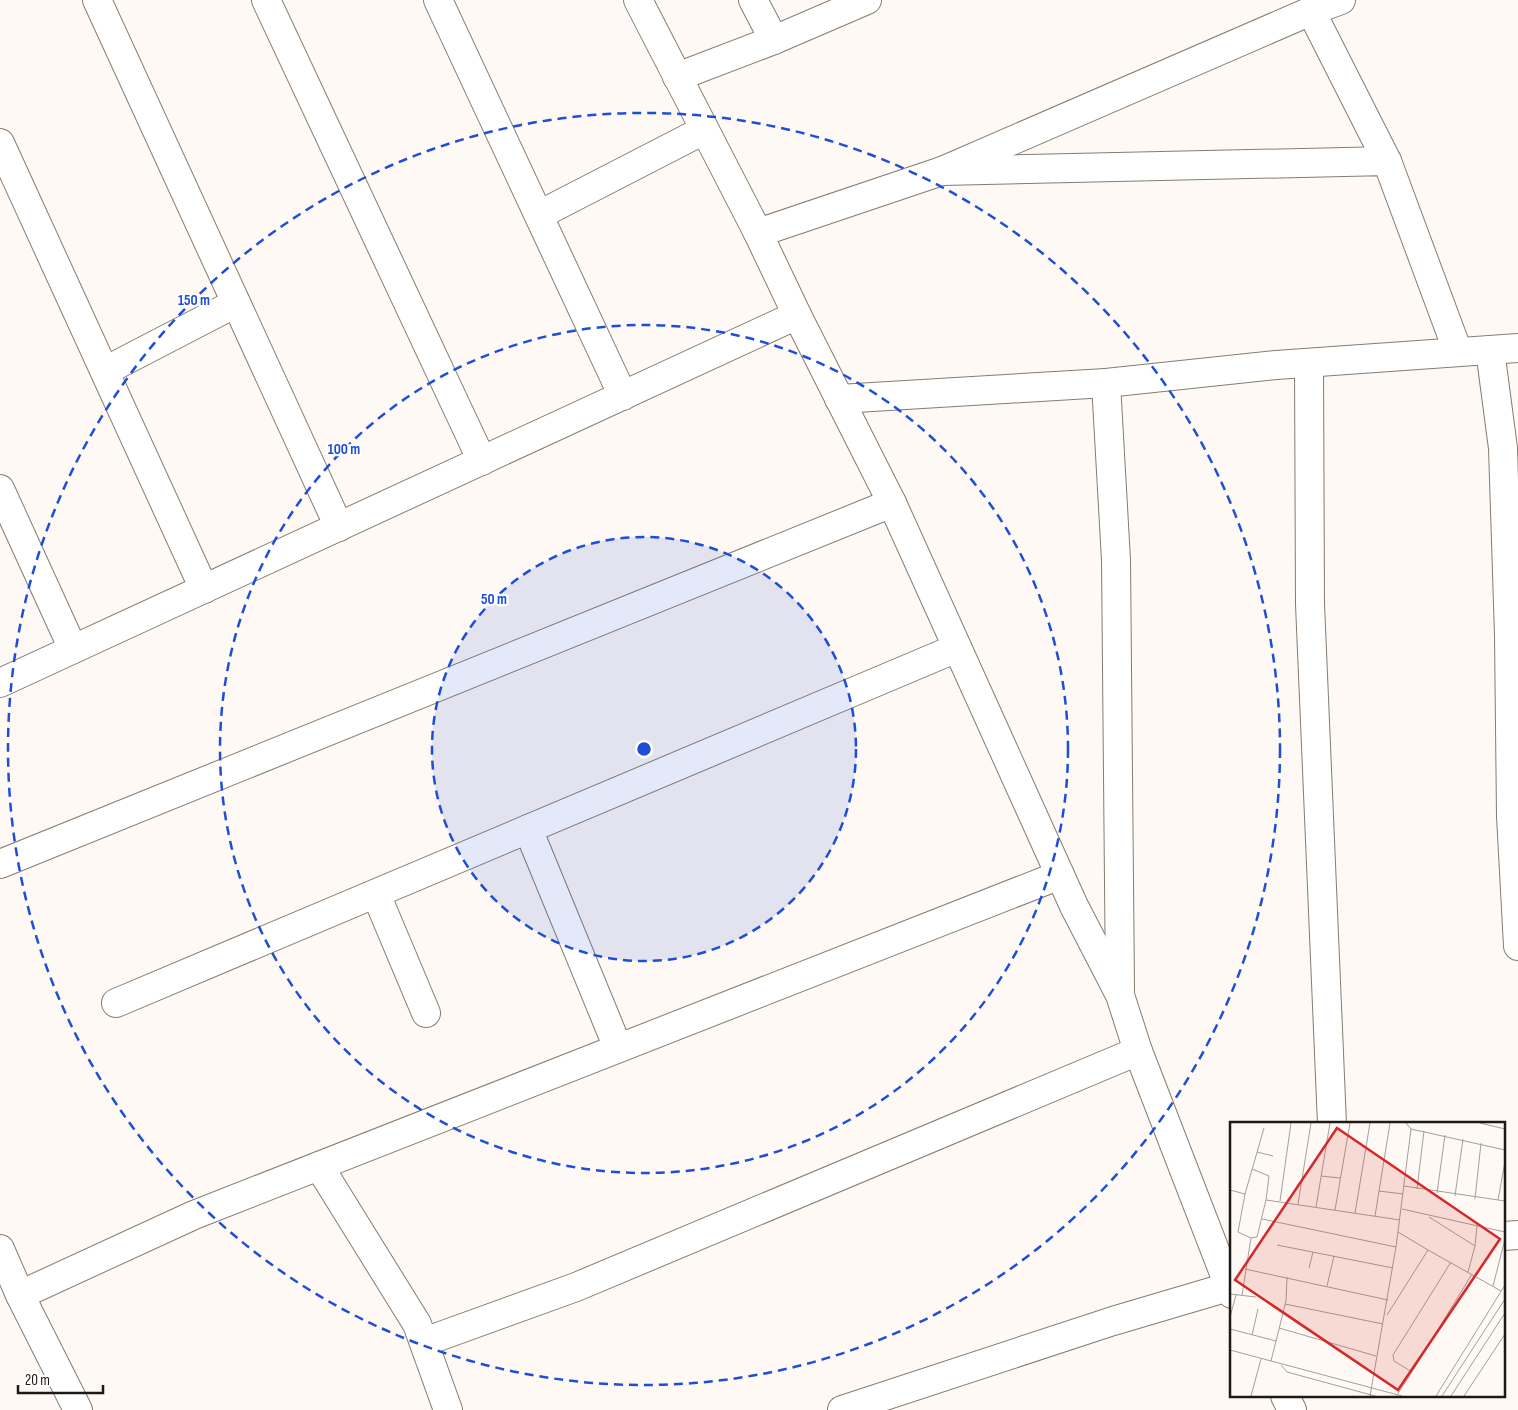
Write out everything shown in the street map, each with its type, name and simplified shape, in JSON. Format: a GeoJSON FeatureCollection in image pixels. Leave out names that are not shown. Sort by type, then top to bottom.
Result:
{"type":"FeatureCollection","features":[{"type":"Feature","properties":{"kind":"street"},"geometry":{"type":"LineString","coordinates":[[97,0],[339,527]]}},
{"type":"Feature","properties":{"kind":"street"},"geometry":{"type":"LineString","coordinates":[[266,0],[482,461]]}},
{"type":"Feature","properties":{"kind":"street"},"geometry":{"type":"LineString","coordinates":[[438,0],[623,396]]}},
{"type":"Feature","properties":{"kind":"street"},"geometry":{"type":"LineString","coordinates":[[638,0],[758,233],[797,316],[892,503],[1074,906],[1120,995],[1138,1051],[1230,1290],[1113,1321],[842,1410]]}},
{"type":"Feature","properties":{"kind":"street"},"geometry":{"type":"LineString","coordinates":[[753,0],[774,40]]}},
{"type":"Feature","properties":{"kind":"street"},"geometry":{"type":"LineString","coordinates":[[677,77],[774,40],[867,0]]}},
{"type":"Feature","properties":{"kind":"street"},"geometry":{"type":"LineString","coordinates":[[758,233],[942,171],[1341,0]]}},
{"type":"Feature","properties":{"kind":"street"},"geometry":{"type":"LineString","coordinates":[[1312,11],[1387,161],[1458,352]]}},
{"type":"Feature","properties":{"kind":"street"},"geometry":{"type":"LineString","coordinates":[[539,215],[704,130]]}},
{"type":"Feature","properties":{"kind":"street"},"geometry":{"type":"LineString","coordinates":[[0,143],[204,589]]}},
{"type":"Feature","properties":{"kind":"street"},"geometry":{"type":"LineString","coordinates":[[942,171],[1387,161]]}},
{"type":"Feature","properties":{"kind":"street"},"geometry":{"type":"LineString","coordinates":[[105,371],[236,303]]}},
{"type":"Feature","properties":{"kind":"street"},"geometry":{"type":"LineString","coordinates":[[0,683],[797,316]]}},
{"type":"Feature","properties":{"kind":"street"},"geometry":{"type":"LineString","coordinates":[[840,400],[1106,382],[1309,363],[1518,348]]}},
{"type":"Feature","properties":{"kind":"street"},"geometry":{"type":"LineString","coordinates":[[1490,350],[1503,448],[1509,635],[1511,816],[1518,946]]}},
{"type":"Feature","properties":{"kind":"street"},"geometry":{"type":"LineString","coordinates":[[1309,363],[1310,604],[1332,1122]]}},
{"type":"Feature","properties":{"kind":"street"},"geometry":{"type":"LineString","coordinates":[[1106,382],[1116,560],[1120,995]]}},
{"type":"Feature","properties":{"kind":"street"},"geometry":{"type":"LineString","coordinates":[[0,488],[74,649]]}},
{"type":"Feature","properties":{"kind":"street"},"geometry":{"type":"LineString","coordinates":[[0,864],[892,503]]}},
{"type":"Feature","properties":{"kind":"street"},"geometry":{"type":"LineString","coordinates":[[116,1003],[957,648]]}},
{"type":"Feature","properties":{"kind":"street"},"geometry":{"type":"LineString","coordinates":[[528,830],[618,1048]]}},
{"type":"Feature","properties":{"kind":"street"},"geometry":{"type":"LineString","coordinates":[[20,1295],[194,1215],[1060,875]]}},
{"type":"Feature","properties":{"kind":"street"},"geometry":{"type":"LineString","coordinates":[[376,894],[426,1013]]}},
{"type":"Feature","properties":{"kind":"street"},"geometry":{"type":"LineString","coordinates":[[424,1342],[576,1287],[1138,1051]]}},
{"type":"Feature","properties":{"kind":"street"},"geometry":{"type":"LineString","coordinates":[[319,1166],[417,1324],[448,1410]]}},
{"type":"Feature","properties":{"kind":"street"},"geometry":{"type":"LineString","coordinates":[[0,1249],[20,1295],[78,1410]]}},
{"type":"Feature","properties":{"kind":"street"},"geometry":{"type":"LineString","coordinates":[[1286,1398],[1292,1410]]}}]}
